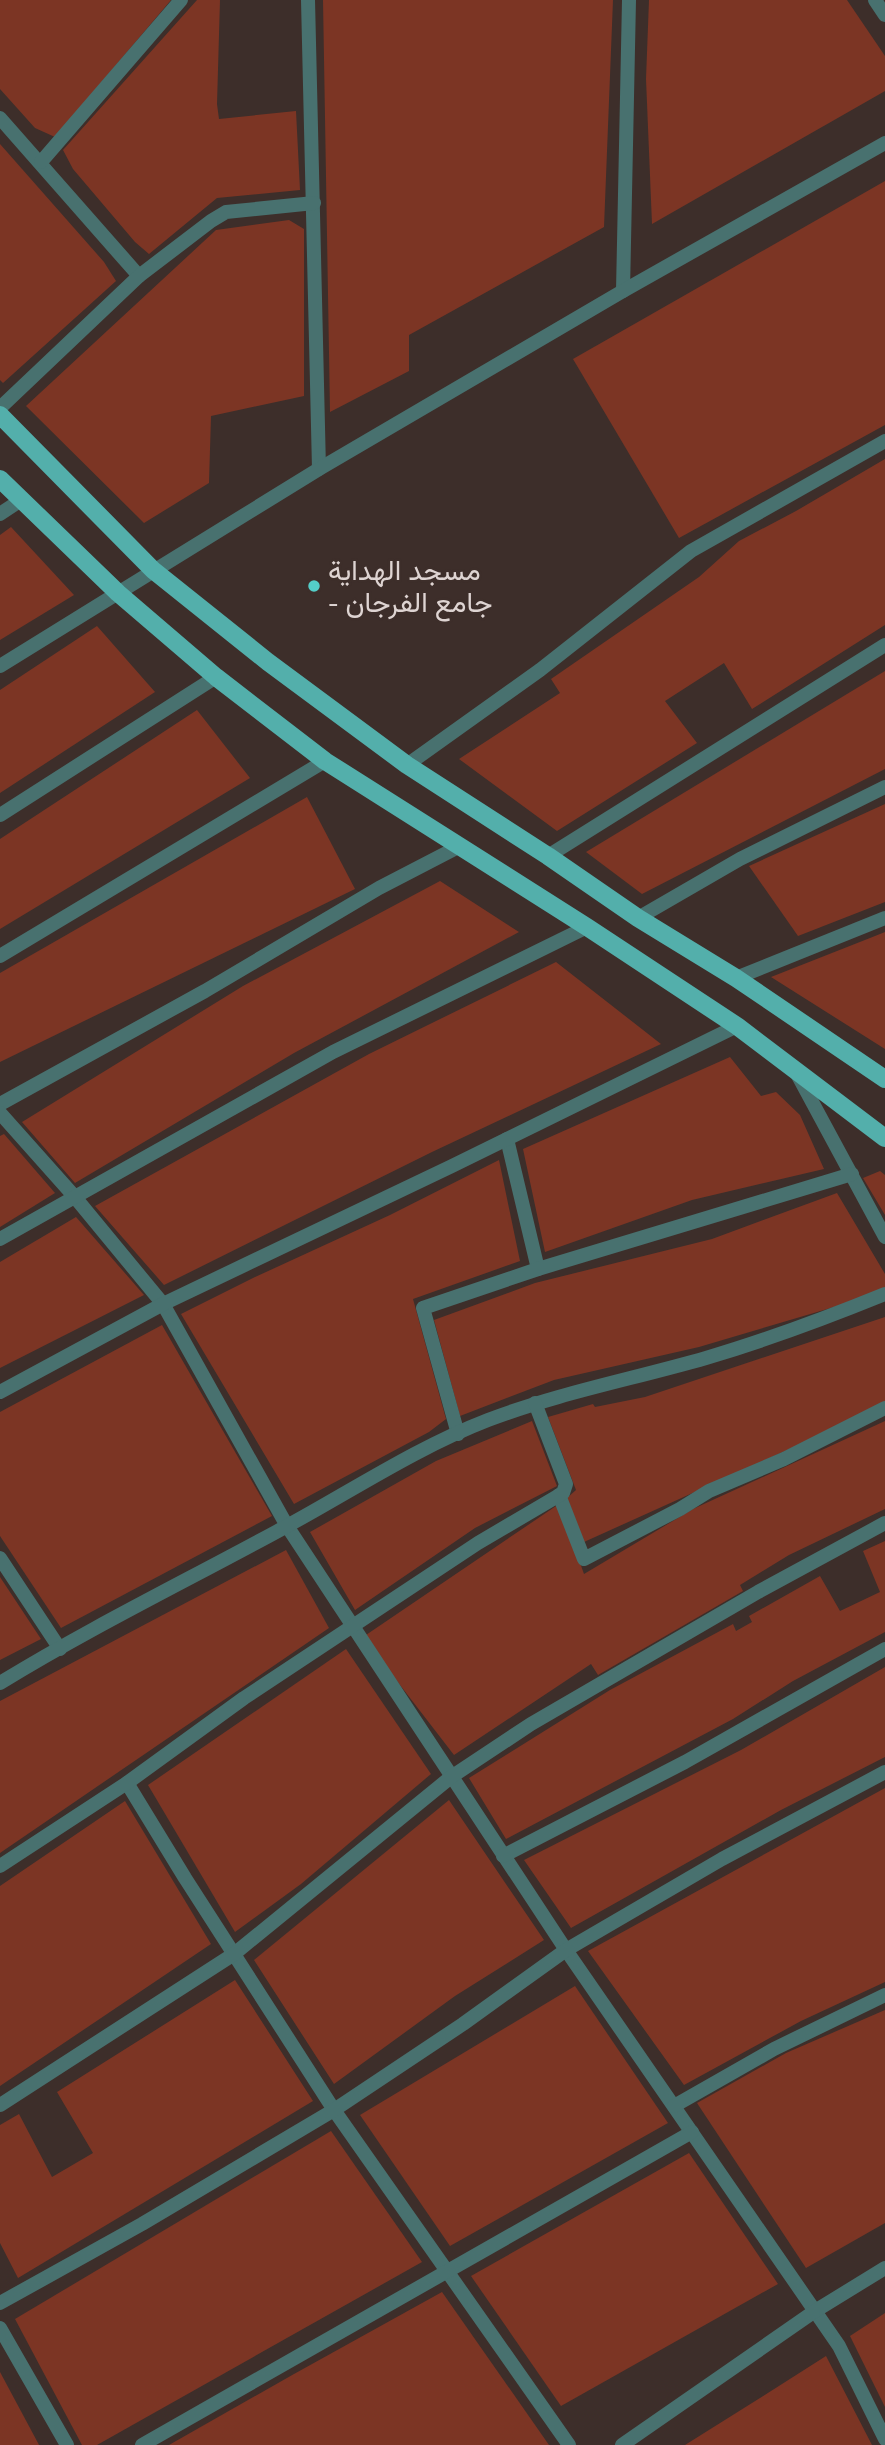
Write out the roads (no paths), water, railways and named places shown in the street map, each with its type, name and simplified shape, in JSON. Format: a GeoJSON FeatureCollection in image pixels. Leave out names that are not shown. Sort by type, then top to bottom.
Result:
{"type":"FeatureCollection","features":[{"type":"Feature","properties":{"kind":"main road"},"geometry":{"type":"LineString","coordinates":[[0,415],[153,570],[268,662],[407,765],[638,918],[736,978],[885,1079]]}},
{"type":"Feature","properties":{"kind":"main road"},"geometry":{"type":"LineString","coordinates":[[0,479],[118,593],[216,677],[325,761],[587,927],[737,1026],[885,1138]]}},
{"type":"Feature","properties":{"kind":"street"},"geometry":{"type":"LineString","coordinates":[[41,162],[181,0]]}},
{"type":"Feature","properties":{"kind":"street"},"geometry":{"type":"LineString","coordinates":[[309,0],[319,469]]}},
{"type":"Feature","properties":{"kind":"street"},"geometry":{"type":"LineString","coordinates":[[623,291],[629,0]]}},
{"type":"Feature","properties":{"kind":"street"},"geometry":{"type":"LineString","coordinates":[[875,0],[885,15]]}},
{"type":"Feature","properties":{"kind":"street"},"geometry":{"type":"LineString","coordinates":[[0,118],[139,276]]}},
{"type":"Feature","properties":{"kind":"street"},"geometry":{"type":"LineString","coordinates":[[0,666],[319,469],[623,291],[885,143]]}},
{"type":"Feature","properties":{"kind":"street"},"geometry":{"type":"LineString","coordinates":[[0,408],[139,276],[211,221],[226,212],[314,203]]}},
{"type":"Feature","properties":{"kind":"street"},"geometry":{"type":"LineString","coordinates":[[407,765],[540,670],[691,551],[885,441]]}},
{"type":"Feature","properties":{"kind":"street"},"geometry":{"type":"LineString","coordinates":[[0,514],[21,500]]}},
{"type":"Feature","properties":{"kind":"street"},"geometry":{"type":"LineString","coordinates":[[548,856],[885,645]]}},
{"type":"Feature","properties":{"kind":"street"},"geometry":{"type":"LineString","coordinates":[[0,815],[216,677]]}},
{"type":"Feature","properties":{"kind":"street"},"geometry":{"type":"LineString","coordinates":[[0,956],[325,761]]}},
{"type":"Feature","properties":{"kind":"street"},"geometry":{"type":"LineString","coordinates":[[638,918],[740,859],[885,788]]}},
{"type":"Feature","properties":{"kind":"street"},"geometry":{"type":"LineString","coordinates":[[0,1104],[205,991],[379,888],[460,846]]}},
{"type":"Feature","properties":{"kind":"street"},"geometry":{"type":"LineString","coordinates":[[736,978],[885,918]]}},
{"type":"Feature","properties":{"kind":"street"},"geometry":{"type":"LineString","coordinates":[[0,1239],[333,1052],[587,927]]}},
{"type":"Feature","properties":{"kind":"street"},"geometry":{"type":"LineString","coordinates":[[0,1392],[163,1304],[737,1026]]}},
{"type":"Feature","properties":{"kind":"street"},"geometry":{"type":"LineString","coordinates":[[796,1072],[885,1237]]}},
{"type":"Feature","properties":{"kind":"street"},"geometry":{"type":"LineString","coordinates":[[0,1113],[74,1196],[163,1304],[287,1526],[566,1950],[839,2346],[885,2439]]}},
{"type":"Feature","properties":{"kind":"street"},"geometry":{"type":"LineString","coordinates":[[507,1139],[538,1269]]}},
{"type":"Feature","properties":{"kind":"street"},"geometry":{"type":"LineString","coordinates":[[458,1434],[423,1308],[538,1269],[852,1174]]}},
{"type":"Feature","properties":{"kind":"street"},"geometry":{"type":"LineString","coordinates":[[0,1683],[458,1434],[536,1403],[705,1358],[791,1331],[885,1294]]}},
{"type":"Feature","properties":{"kind":"street"},"geometry":{"type":"LineString","coordinates":[[0,1866],[127,1783],[244,1698],[478,1543],[563,1493],[566,1484],[536,1403]]}},
{"type":"Feature","properties":{"kind":"street"},"geometry":{"type":"LineString","coordinates":[[559,1495],[584,1559],[709,1491],[784,1459],[885,1408]]}},
{"type":"Feature","properties":{"kind":"street"},"geometry":{"type":"LineString","coordinates":[[0,2105],[234,1954],[451,1777],[531,1724],[758,1592],[885,1524]]}},
{"type":"Feature","properties":{"kind":"street"},"geometry":{"type":"LineString","coordinates":[[0,1558],[60,1649]]}},
{"type":"Feature","properties":{"kind":"street"},"geometry":{"type":"LineString","coordinates":[[503,1856],[685,1762],[885,1649]]}},
{"type":"Feature","properties":{"kind":"street"},"geometry":{"type":"LineString","coordinates":[[0,2303],[142,2224],[334,2110],[463,2024],[566,1950],[722,1859],[885,1772]]}},
{"type":"Feature","properties":{"kind":"street"},"geometry":{"type":"LineString","coordinates":[[127,1783],[334,2110],[569,2445]]}},
{"type":"Feature","properties":{"kind":"street"},"geometry":{"type":"LineString","coordinates":[[674,2106],[774,2049],[885,1995]]}},
{"type":"Feature","properties":{"kind":"street"},"geometry":{"type":"LineString","coordinates":[[142,2445],[692,2132]]}},
{"type":"Feature","properties":{"kind":"street"},"geometry":{"type":"LineString","coordinates":[[622,2445],[815,2311],[885,2268]]}},
{"type":"Feature","properties":{"kind":"street"},"geometry":{"type":"LineString","coordinates":[[1,2333],[67,2445]]}},
{"type":"Feature","properties":{"kind":"place","name":"مسجد الهداية - جامع الفرجان"},"geometry":{"type":"Point","coordinates":[314,586]}}]}
